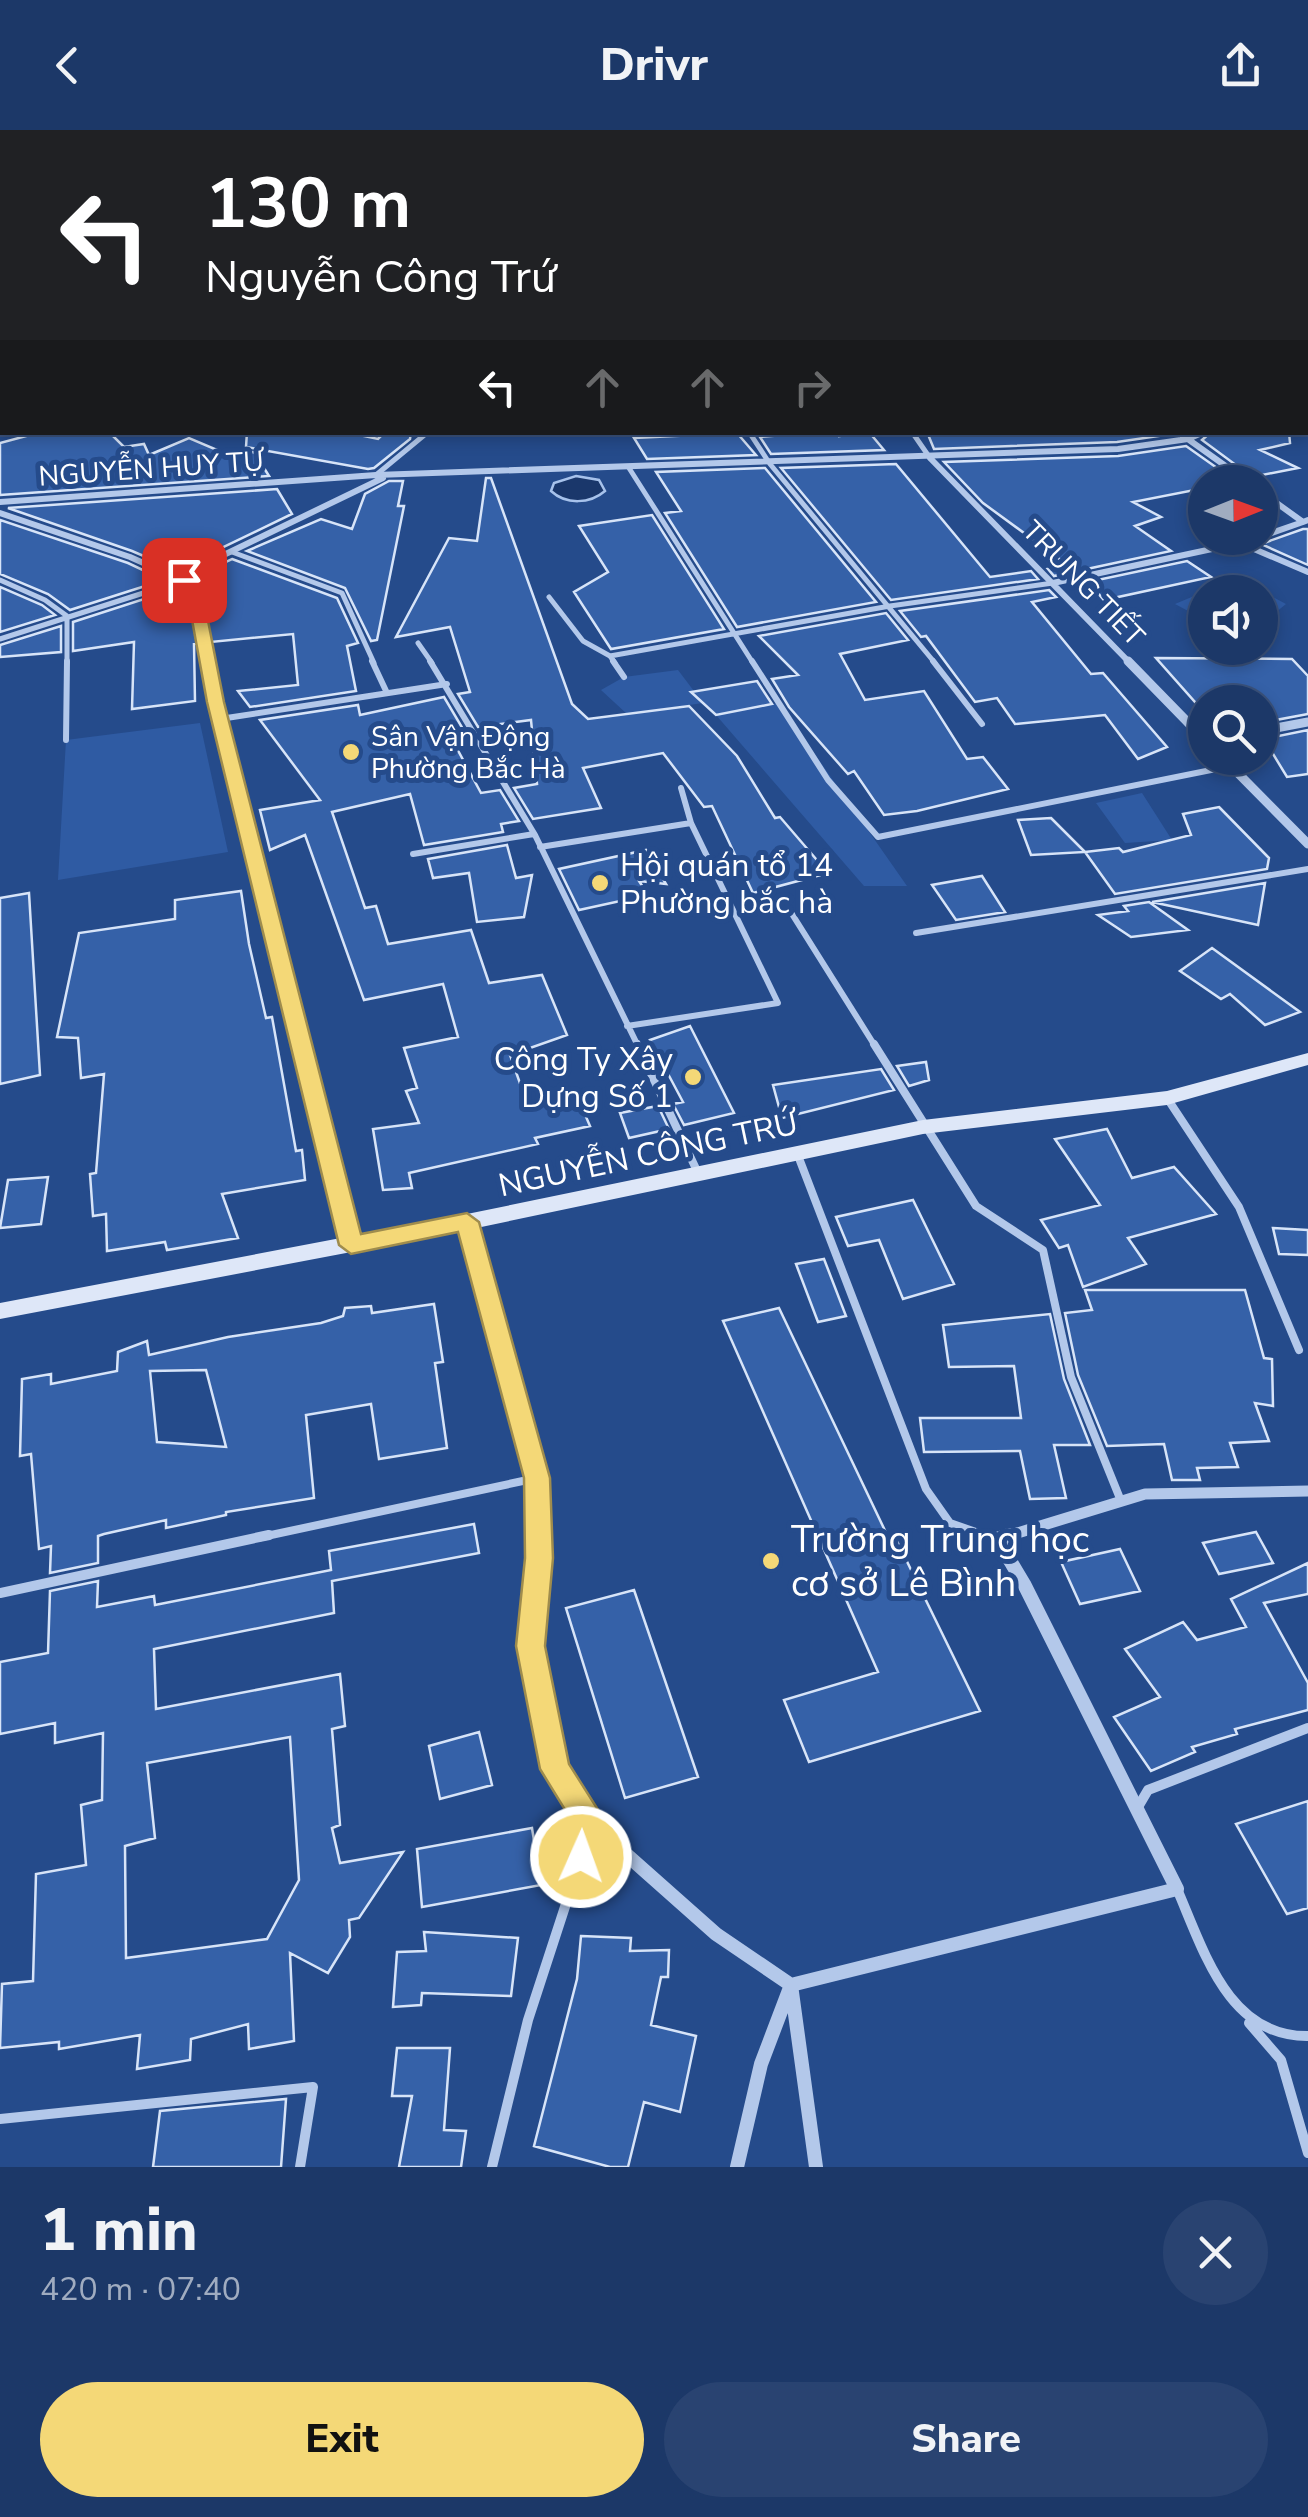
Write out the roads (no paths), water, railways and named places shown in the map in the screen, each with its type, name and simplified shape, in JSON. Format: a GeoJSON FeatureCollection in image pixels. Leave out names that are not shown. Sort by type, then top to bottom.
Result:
{"type":"FeatureCollection","features":[{"type":"Feature","properties":{"kind":"main road","name":"NGUYỄN CÔNG TRỨ"},"geometry":{"type":"LineString","coordinates":[[0,1311],[467,1222],[923,1127],[1167,1098],[1308,1059]]}},
{"type":"Feature","properties":{"kind":"street"},"geometry":{"type":"LineString","coordinates":[[1182,435],[1224,465]]}},
{"type":"Feature","properties":{"kind":"street","name":"NGUYỄN HUY TỰ"},"geometry":{"type":"LineString","coordinates":[[0,502],[376,474],[770,464],[1118,449],[1188,440],[1198,435]]}},
{"type":"Feature","properties":{"kind":"street","name":"TRUNG TIẾT"},"geometry":{"type":"LineString","coordinates":[[930,458],[1188,722]]}},
{"type":"Feature","properties":{"kind":"street"},"geometry":{"type":"LineString","coordinates":[[181,578],[389,475]]}},
{"type":"Feature","properties":{"kind":"street"},"geometry":{"type":"LineString","coordinates":[[1278,503],[1305,521]]}},
{"type":"Feature","properties":{"kind":"street"},"geometry":{"type":"LineString","coordinates":[[0,513],[193,585],[220,719],[351,1245]]}},
{"type":"Feature","properties":{"kind":"street"},"geometry":{"type":"LineString","coordinates":[[1278,530],[1305,521]]}},
{"type":"Feature","properties":{"kind":"street"},"geometry":{"type":"LineString","coordinates":[[1053,583],[1188,555]]}},
{"type":"Feature","properties":{"kind":"street"},"geometry":{"type":"LineString","coordinates":[[1267,555],[1308,572]]}},
{"type":"Feature","properties":{"kind":"street"},"geometry":{"type":"LineString","coordinates":[[1278,728],[1308,722]]}},
{"type":"Feature","properties":{"kind":"street"},"geometry":{"type":"LineString","coordinates":[[1240,775],[1308,844]]}},
{"type":"Feature","properties":{"kind":"street"},"geometry":{"type":"LineString","coordinates":[[467,1222],[537,1478],[539,1558],[531,1646],[555,1769],[592,1824],[716,1934],[792,1986],[816,2167]]}},
{"type":"Feature","properties":{"kind":"street"},"geometry":{"type":"LineString","coordinates":[[792,1986],[1176,1889],[1024,1584],[996,1540],[1145,1494],[1308,1491]]}},
{"type":"Feature","properties":{"kind":"street"},"geometry":{"type":"LineString","coordinates":[[737,2167],[761,2064],[792,1986]]}},
{"type":"Feature","properties":{"kind":"lane"},"geometry":{"type":"LineString","coordinates":[[376,474],[424,435]]}},
{"type":"Feature","properties":{"kind":"lane"},"geometry":{"type":"LineString","coordinates":[[751,435],[770,464],[890,606],[982,724]]}},
{"type":"Feature","properties":{"kind":"lane"},"geometry":{"type":"LineString","coordinates":[[914,435],[930,458]]}},
{"type":"Feature","properties":{"kind":"lane"},"geometry":{"type":"LineString","coordinates":[[630,468],[828,780],[878,836],[1188,775]]}},
{"type":"Feature","properties":{"kind":"lane"},"geometry":{"type":"LineString","coordinates":[[232,552],[342,593],[387,693]]}},
{"type":"Feature","properties":{"kind":"lane"},"geometry":{"type":"LineString","coordinates":[[0,639],[181,578]]}},
{"type":"Feature","properties":{"kind":"lane"},"geometry":{"type":"LineString","coordinates":[[0,580],[45,600],[67,616]]}},
{"type":"Feature","properties":{"kind":"lane"},"geometry":{"type":"LineString","coordinates":[[550,597],[584,644],[594,652],[610,656],[890,606],[1053,583]]}},
{"type":"Feature","properties":{"kind":"lane"},"geometry":{"type":"LineString","coordinates":[[66,740],[67,616]]}},
{"type":"Feature","properties":{"kind":"lane"},"geometry":{"type":"LineString","coordinates":[[418,643],[447,684],[534,834],[698,1174]]}},
{"type":"Feature","properties":{"kind":"lane"},"geometry":{"type":"LineString","coordinates":[[610,656],[624,677]]}},
{"type":"Feature","properties":{"kind":"lane"},"geometry":{"type":"LineString","coordinates":[[220,719],[447,684]]}},
{"type":"Feature","properties":{"kind":"lane"},"geometry":{"type":"LineString","coordinates":[[627,1026],[778,1002],[691,823],[681,788]]}},
{"type":"Feature","properties":{"kind":"lane"},"geometry":{"type":"LineString","coordinates":[[540,847],[691,823]]}},
{"type":"Feature","properties":{"kind":"lane"},"geometry":{"type":"LineString","coordinates":[[413,854],[534,834]]}},
{"type":"Feature","properties":{"kind":"lane"},"geometry":{"type":"LineString","coordinates":[[916,933],[1308,868]]}},
{"type":"Feature","properties":{"kind":"lane"},"geometry":{"type":"LineString","coordinates":[[792,914],[976,1206],[1043,1250],[1071,1376],[1121,1501]]}},
{"type":"Feature","properties":{"kind":"lane"},"geometry":{"type":"LineString","coordinates":[[1167,1098],[1239,1208],[1298,1350]]}},
{"type":"Feature","properties":{"kind":"lane"},"geometry":{"type":"LineString","coordinates":[[796,1153],[926,1489],[950,1523],[996,1540]]}},
{"type":"Feature","properties":{"kind":"lane"},"geometry":{"type":"LineString","coordinates":[[0,1593],[537,1478]]}},
{"type":"Feature","properties":{"kind":"lane"},"geometry":{"type":"LineString","coordinates":[[1138,1807],[1148,1790],[1308,1728]]}},
{"type":"Feature","properties":{"kind":"lane"},"geometry":{"type":"LineString","coordinates":[[492,2167],[528,2020],[592,1824]]}},
{"type":"Feature","properties":{"kind":"lane"},"geometry":{"type":"LineString","coordinates":[[1176,1889],[1214,1969],[1244,2018],[1281,2060],[1308,2153]]}},
{"type":"Feature","properties":{"kind":"lane"},"geometry":{"type":"LineString","coordinates":[[1244,2018],[1287,2040],[1308,2036]]}},
{"type":"Feature","properties":{"kind":"lane"},"geometry":{"type":"LineString","coordinates":[[0,2120],[313,2088],[300,2167]]}},
{"type":"Feature","properties":{"kind":"place","name":"Sân Vận Động Phường Bắc Hà"},"geometry":{"type":"Point","coordinates":[351,752]}},
{"type":"Feature","properties":{"kind":"place","name":"Hội quán tổ 14 Phường bắc hà"},"geometry":{"type":"Point","coordinates":[600,883]}},
{"type":"Feature","properties":{"kind":"place","name":"Công Ty Xây Dựng Số 1"},"geometry":{"type":"Point","coordinates":[693,1077]}},
{"type":"Feature","properties":{"kind":"place","name":"Trường Trung học cơ sở Lê Bình"},"geometry":{"type":"Point","coordinates":[771,1561]}}]}
